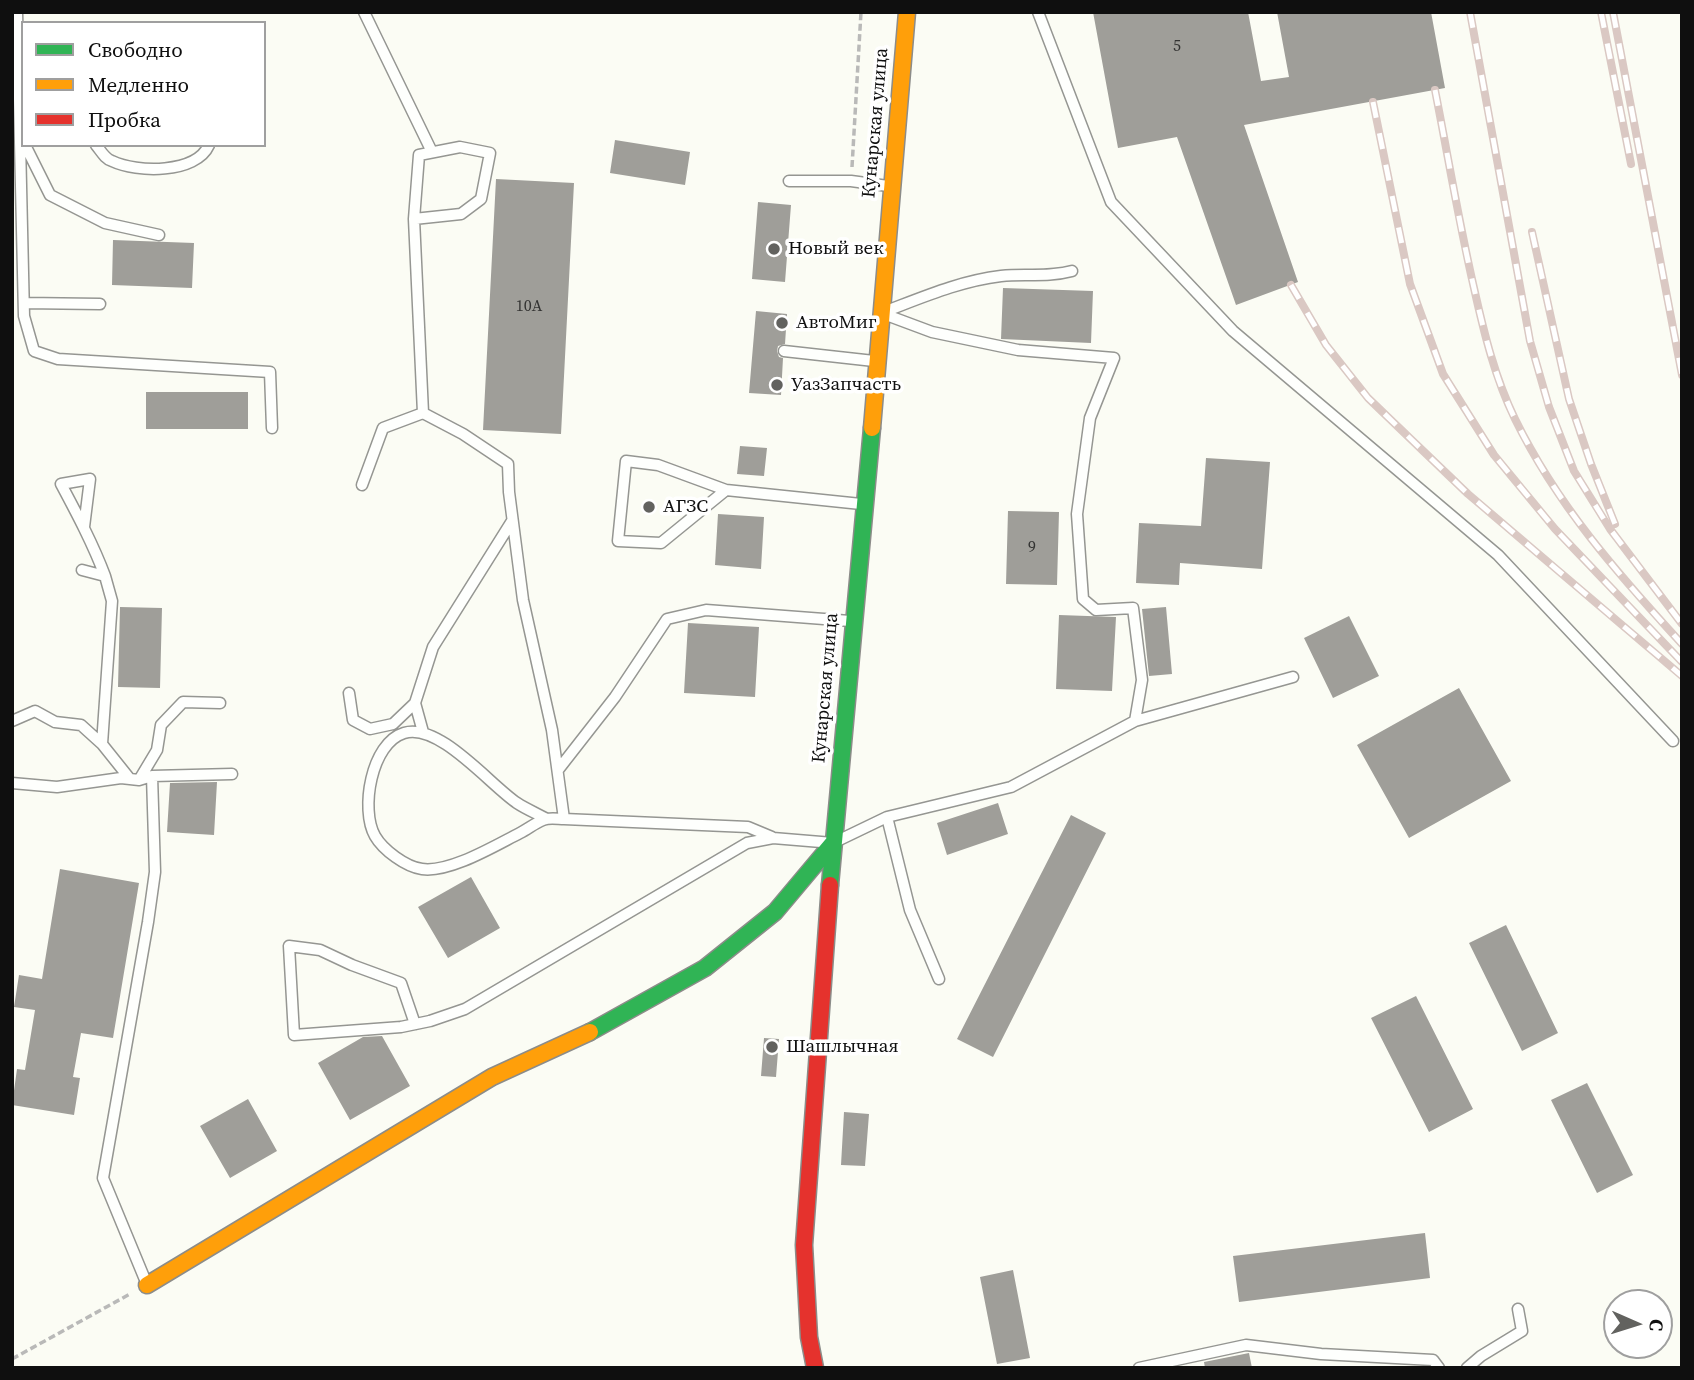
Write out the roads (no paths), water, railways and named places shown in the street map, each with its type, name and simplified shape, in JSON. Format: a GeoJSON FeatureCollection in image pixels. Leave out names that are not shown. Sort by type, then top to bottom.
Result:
{"type":"FeatureCollection","features":[{"type":"Feature","properties":{"kind":"main road","name":"Кунарская улица"},"geometry":{"type":"LineString","coordinates":[[815,1368],[804,1290],[804,1245],[833,843],[907,12]]}},
{"type":"Feature","properties":{"kind":"main road"},"geometry":{"type":"LineString","coordinates":[[147,1285],[492,1077],[597,1029],[705,968],[775,912],[833,843]]}},
{"type":"Feature","properties":{"kind":"lane"},"geometry":{"type":"LineString","coordinates":[[17,12],[21,97]]}},
{"type":"Feature","properties":{"kind":"lane"},"geometry":{"type":"LineString","coordinates":[[364,12],[432,152]]}},
{"type":"Feature","properties":{"kind":"lane"},"geometry":{"type":"LineString","coordinates":[[1038,12],[1111,202],[1233,331],[1498,555],[1673,741]]}},
{"type":"Feature","properties":{"kind":"lane"},"geometry":{"type":"LineString","coordinates":[[23,147],[24,316],[34,351],[58,359],[270,372],[272,428]]}},
{"type":"Feature","properties":{"kind":"lane"},"geometry":{"type":"LineString","coordinates":[[27,147],[50,195],[105,223],[159,234]]}},
{"type":"Feature","properties":{"kind":"lane"},"geometry":{"type":"LineString","coordinates":[[98,147],[108,160],[133,167],[154,168],[189,164],[199,159],[208,147]]}},
{"type":"Feature","properties":{"kind":"lane"},"geometry":{"type":"LineString","coordinates":[[414,219],[461,214],[481,199],[490,153],[460,147],[419,155],[414,219],[423,413]]}},
{"type":"Feature","properties":{"kind":"lane"},"geometry":{"type":"LineString","coordinates":[[789,181],[851,181],[892,187]]}},
{"type":"Feature","properties":{"kind":"lane"},"geometry":{"type":"LineString","coordinates":[[881,313],[944,288],[1002,276],[1051,276],[1072,271]]}},
{"type":"Feature","properties":{"kind":"lane"},"geometry":{"type":"LineString","coordinates":[[24,303],[100,304]]}},
{"type":"Feature","properties":{"kind":"lane"},"geometry":{"type":"LineString","coordinates":[[881,313],[932,332],[1018,350],[1114,358],[1090,418],[1077,514],[1083,599],[1096,610],[1133,608],[1142,680],[1135,721]]}},
{"type":"Feature","properties":{"kind":"lane"},"geometry":{"type":"LineString","coordinates":[[784,351],[877,361]]}},
{"type":"Feature","properties":{"kind":"lane"},"geometry":{"type":"LineString","coordinates":[[362,485],[383,428],[423,413],[508,464],[523,600],[552,730],[564,819]]}},
{"type":"Feature","properties":{"kind":"lane"},"geometry":{"type":"LineString","coordinates":[[726,490],[661,542],[618,541],[626,461],[658,466],[726,490],[865,505]]}},
{"type":"Feature","properties":{"kind":"lane"},"geometry":{"type":"LineString","coordinates":[[84,527],[90,479],[61,484],[84,527],[105,576],[112,601],[102,744]]}},
{"type":"Feature","properties":{"kind":"lane"},"geometry":{"type":"LineString","coordinates":[[349,693],[352,720],[370,729],[393,724],[415,704],[433,648],[513,520]]}},
{"type":"Feature","properties":{"kind":"lane"},"geometry":{"type":"LineString","coordinates":[[82,570],[105,576]]}},
{"type":"Feature","properties":{"kind":"lane"},"geometry":{"type":"LineString","coordinates":[[558,770],[615,697],[667,620],[706,610],[853,621]]}},
{"type":"Feature","properties":{"kind":"lane"},"geometry":{"type":"LineString","coordinates":[[415,1024],[401,983],[320,950],[289,946],[294,1035],[415,1024],[465,1009],[747,843],[774,838],[833,843],[887,817],[1012,787],[1135,721],[1293,677]]}},
{"type":"Feature","properties":{"kind":"lane"},"geometry":{"type":"LineString","coordinates":[[134,780],[157,750],[161,725],[183,702],[220,703]]}},
{"type":"Feature","properties":{"kind":"lane"},"geometry":{"type":"LineString","coordinates":[[415,704],[423,732]]}},
{"type":"Feature","properties":{"kind":"lane"},"geometry":{"type":"LineString","coordinates":[[12,721],[36,711],[55,722],[81,725],[134,780]]}},
{"type":"Feature","properties":{"kind":"lane"},"geometry":{"type":"LineString","coordinates":[[393,724],[403,733]]}},
{"type":"Feature","properties":{"kind":"lane"},"geometry":{"type":"LineString","coordinates":[[545,818],[464,860],[439,868],[421,869],[402,861],[375,836],[368,814],[375,764],[389,743],[403,733],[423,732],[439,740],[517,803],[545,818],[748,827],[774,838]]}},
{"type":"Feature","properties":{"kind":"lane"},"geometry":{"type":"LineString","coordinates":[[12,783],[57,787],[121,778],[134,780],[152,776],[232,774]]}},
{"type":"Feature","properties":{"kind":"lane"},"geometry":{"type":"LineString","coordinates":[[147,1285],[103,1178],[155,872],[152,776]]}},
{"type":"Feature","properties":{"kind":"lane"},"geometry":{"type":"LineString","coordinates":[[887,817],[910,910],[939,979]]}},
{"type":"Feature","properties":{"kind":"lane"},"geometry":{"type":"LineString","coordinates":[[1467,1368],[1481,1356],[1522,1331],[1518,1308]]}},
{"type":"Feature","properties":{"kind":"lane"},"geometry":{"type":"LineString","coordinates":[[1139,1368],[1185,1363],[1246,1345],[1321,1354],[1433,1360],[1439,1368]]}},
{"type":"Feature","properties":{"kind":"railway"},"geometry":{"type":"LineString","coordinates":[[1470,12],[1530,341],[1549,407],[1574,471],[1610,529],[1682,624]]}},
{"type":"Feature","properties":{"kind":"railway"},"geometry":{"type":"LineString","coordinates":[[1601,12],[1631,164]]}},
{"type":"Feature","properties":{"kind":"railway"},"geometry":{"type":"LineString","coordinates":[[1613,12],[1682,375]]}},
{"type":"Feature","properties":{"kind":"railway"},"geometry":{"type":"LineString","coordinates":[[1435,90],[1478,305],[1491,355],[1515,419],[1569,510],[1612,565],[1682,644]]}},
{"type":"Feature","properties":{"kind":"railway"},"geometry":{"type":"LineString","coordinates":[[1373,102],[1410,284],[1443,374],[1494,455],[1555,529],[1682,662]]}},
{"type":"Feature","properties":{"kind":"railway"},"geometry":{"type":"LineString","coordinates":[[1532,232],[1569,399],[1615,524]]}},
{"type":"Feature","properties":{"kind":"railway"},"geometry":{"type":"LineString","coordinates":[[1291,285],[1326,345],[1368,398],[1468,494],[1682,676]]}},
{"type":"Feature","properties":{"kind":"place","name":"Новый век"},"geometry":{"type":"Point","coordinates":[774,249]}},
{"type":"Feature","properties":{"kind":"place","name":"АвтоМиг"},"geometry":{"type":"Point","coordinates":[782,323]}},
{"type":"Feature","properties":{"kind":"place","name":"УазЗапчасть"},"geometry":{"type":"Point","coordinates":[777,385]}},
{"type":"Feature","properties":{"kind":"place","name":"АГЗС"},"geometry":{"type":"Point","coordinates":[649,507]}},
{"type":"Feature","properties":{"kind":"place","name":"Шашлычная"},"geometry":{"type":"Point","coordinates":[772,1047]}}]}
